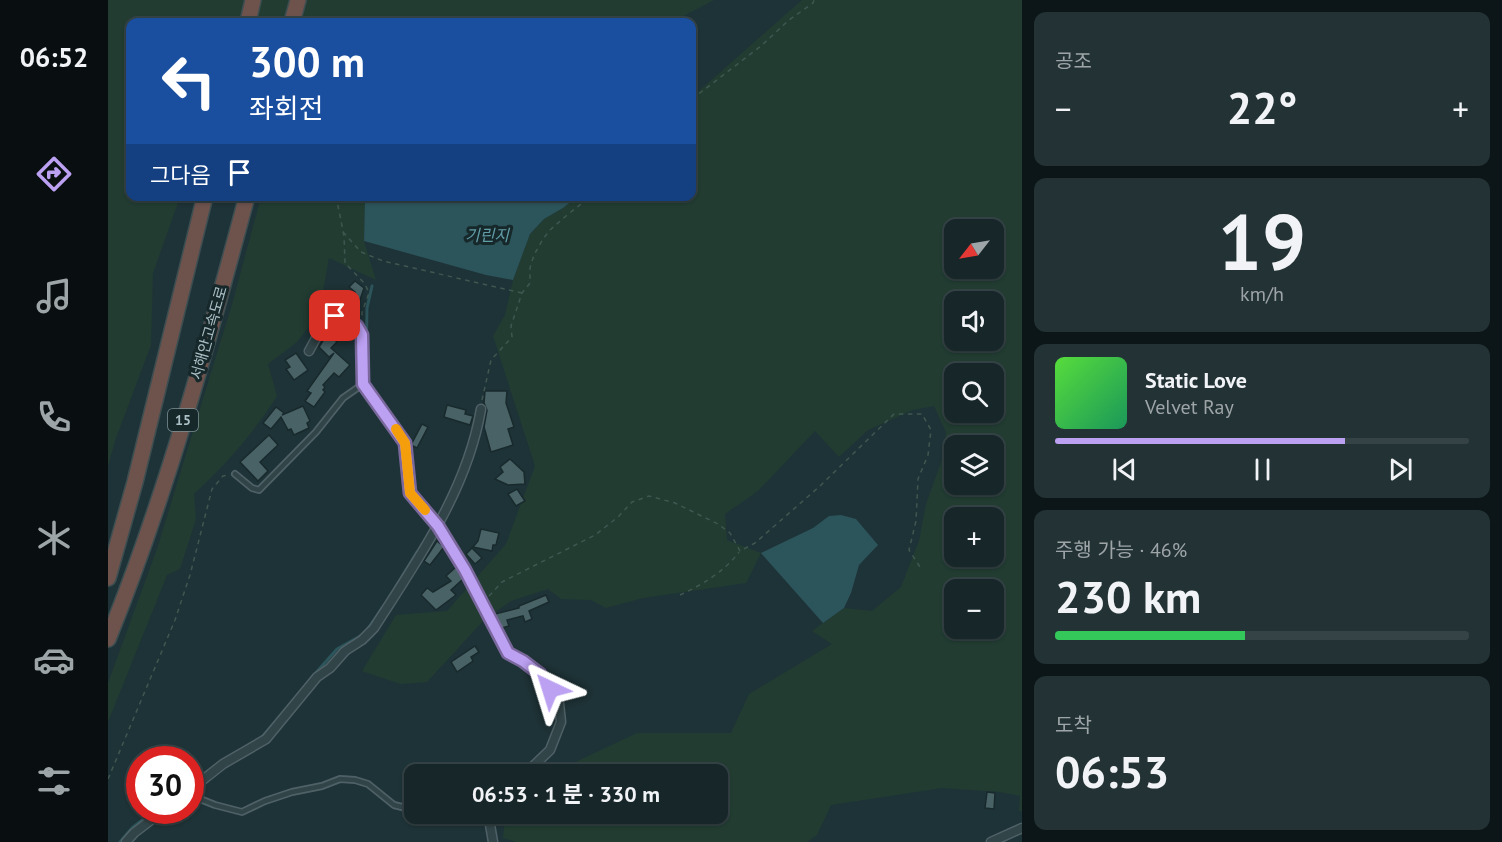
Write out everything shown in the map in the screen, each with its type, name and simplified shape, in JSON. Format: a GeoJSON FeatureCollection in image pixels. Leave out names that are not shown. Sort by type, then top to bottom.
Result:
{"type":"FeatureCollection","features":[{"type":"Feature","properties":{"kind":"highway"},"geometry":{"type":"LineString","coordinates":[[249,18],[253,0]]}},
{"type":"Feature","properties":{"kind":"highway"},"geometry":{"type":"LineString","coordinates":[[293,18],[298,0]]}},
{"type":"Feature","properties":{"kind":"highway","name":"15"},"geometry":{"type":"LineString","coordinates":[[108,578],[135,482],[204,201]]}},
{"type":"Feature","properties":{"kind":"highway","name":"서해안고속도로"},"geometry":{"type":"LineString","coordinates":[[108,639],[165,483],[212,328],[246,201]]}},
{"type":"Feature","properties":{"kind":"street"},"geometry":{"type":"LineString","coordinates":[[309,351],[322,327],[335,316],[345,318],[357,326],[362,335],[363,384],[405,443],[410,493],[438,526],[508,653],[540,674],[559,703],[561,722],[550,750],[535,764]]}},
{"type":"Feature","properties":{"kind":"street"},"geometry":{"type":"LineString","coordinates":[[204,779],[223,764],[267,739],[317,677],[374,628],[438,526],[463,474],[481,409]]}},
{"type":"Feature","properties":{"kind":"street"},"geometry":{"type":"LineString","coordinates":[[126,842],[148,824]]}},
{"type":"Feature","properties":{"kind":"street"},"geometry":{"type":"LineString","coordinates":[[490,824],[493,842]]}},
{"type":"Feature","properties":{"kind":"street"},"geometry":{"type":"LineString","coordinates":[[991,842],[1022,828]]}},
{"type":"Feature","properties":{"kind":"lane"},"geometry":{"type":"LineString","coordinates":[[235,474],[252,488],[259,490],[316,432],[343,398],[363,384]]}},
{"type":"Feature","properties":{"kind":"lane"},"geometry":{"type":"LineString","coordinates":[[204,801],[242,812],[292,792],[322,786],[340,779],[368,784],[394,805],[404,808]]}},
{"type":"Feature","properties":{"kind":"path"},"geometry":{"type":"LineString","coordinates":[[696,96],[761,46],[814,0]]}},
{"type":"Feature","properties":{"kind":"path"},"geometry":{"type":"LineString","coordinates":[[337,201],[343,232],[345,263],[365,285],[369,293],[362,312],[362,335]]}},
{"type":"Feature","properties":{"kind":"path"},"geometry":{"type":"LineString","coordinates":[[481,409],[491,360],[512,337],[511,326],[522,293],[530,283],[532,261],[550,230],[585,201]]}},
{"type":"Feature","properties":{"kind":"path"},"geometry":{"type":"LineString","coordinates":[[343,232],[361,252],[383,261],[522,293]]}},
{"type":"Feature","properties":{"kind":"path"},"geometry":{"type":"LineString","coordinates":[[680,595],[730,564],[740,551],[755,543],[820,486],[894,414],[922,414],[931,430],[928,455],[918,479],[916,521],[909,550],[920,567]]}},
{"type":"Feature","properties":{"kind":"path"},"geometry":{"type":"LineString","coordinates":[[108,779],[175,620],[190,575],[212,489],[223,476],[235,474]]}},
{"type":"Feature","properties":{"kind":"path"},"geometry":{"type":"LineString","coordinates":[[482,603],[502,582],[595,535],[618,517],[632,502],[649,496],[675,503],[718,524],[730,533],[740,551]]}},
{"type":"Feature","properties":{"kind":"green space"},"geometry":{"type":"Polygon","coordinates":[[[108,0],[714,0],[680,18],[126,18],[126,201],[179,201],[153,273],[151,345],[116,438],[108,466],[108,0]]]}},
{"type":"Feature","properties":{"kind":"green space"},"geometry":{"type":"Polygon","coordinates":[[[802,0],[1022,0],[1022,811],[1019,811],[1020,796],[1000,792],[942,788],[831,805],[817,835],[807,842],[516,842],[503,838],[504,824],[728,824],[728,764],[571,764],[637,733],[731,733],[749,694],[832,644],[812,631],[844,608],[872,611],[901,587],[919,541],[926,504],[944,449],[944,495],[1004,495],[1004,435],[946,435],[934,406],[913,410],[868,430],[839,457],[815,431],[758,491],[725,514],[727,540],[761,553],[746,583],[643,598],[606,608],[591,600],[561,599],[548,589],[511,601],[484,620],[427,682],[401,684],[362,671],[396,615],[447,611],[506,544],[535,466],[493,336],[505,315],[513,280],[530,234],[544,219],[572,201],[696,201],[696,93],[802,0]]]}},
{"type":"Feature","properties":{"kind":"green space"},"geometry":{"type":"Polygon","coordinates":[[[260,201],[365,201],[364,241],[376,280],[329,258],[319,314],[297,342],[268,364],[277,396],[239,448],[194,494],[196,519],[180,569],[167,575],[108,722],[108,683],[157,549],[233,301],[260,201]]]}},
{"type":"Feature","properties":{"kind":"water","name":"기린지"},"geometry":{"type":"Polygon","coordinates":[[[365,201],[572,201],[544,219],[530,234],[513,280],[486,275],[364,241],[365,201]]]}},
{"type":"Feature","properties":{"kind":"water"},"geometry":{"type":"Polygon","coordinates":[[[841,515],[856,519],[878,545],[859,565],[844,608],[823,623],[761,553],[813,528],[829,516],[841,515]]]}},
{"type":"Feature","properties":{"kind":"building"},"geometry":{"type":"Polygon","coordinates":[[[355,281],[364,288],[356,312],[351,310],[355,292],[349,287],[355,281]]]}},
{"type":"Feature","properties":{"kind":"building"},"geometry":{"type":"Polygon","coordinates":[[[328,333],[337,342],[331,348],[350,365],[339,377],[334,373],[323,385],[325,392],[314,407],[305,401],[311,393],[307,391],[334,353],[329,357],[319,347],[328,333]]]}},
{"type":"Feature","properties":{"kind":"building"},"geometry":{"type":"Polygon","coordinates":[[[296,353],[308,370],[294,380],[286,369],[290,367],[285,360],[296,353]]]}},
{"type":"Feature","properties":{"kind":"building"},"geometry":{"type":"Polygon","coordinates":[[[485,391],[507,391],[506,403],[514,427],[508,429],[513,445],[491,452],[484,427],[487,410],[484,403],[485,391]]]}},
{"type":"Feature","properties":{"kind":"building"},"geometry":{"type":"Polygon","coordinates":[[[447,405],[466,410],[465,414],[473,416],[470,425],[444,417],[447,405]]]}},
{"type":"Feature","properties":{"kind":"building"},"geometry":{"type":"Polygon","coordinates":[[[303,406],[310,421],[307,423],[309,428],[294,435],[291,429],[288,430],[281,417],[271,429],[263,423],[276,407],[284,413],[282,415],[303,406]]]}},
{"type":"Feature","properties":{"kind":"building"},"geometry":{"type":"Polygon","coordinates":[[[422,424],[428,427],[417,448],[411,445],[422,424]]]}},
{"type":"Feature","properties":{"kind":"building"},"geometry":{"type":"Polygon","coordinates":[[[269,435],[278,445],[260,462],[268,471],[258,481],[240,462],[269,435]]]}},
{"type":"Feature","properties":{"kind":"building"},"geometry":{"type":"Polygon","coordinates":[[[510,459],[524,472],[525,484],[508,485],[495,479],[503,472],[500,467],[510,459]]]}},
{"type":"Feature","properties":{"kind":"building"},"geometry":{"type":"Polygon","coordinates":[[[517,489],[525,501],[516,506],[508,494],[517,489]]]}},
{"type":"Feature","properties":{"kind":"building"},"geometry":{"type":"Polygon","coordinates":[[[481,529],[499,533],[492,551],[473,547],[478,541],[481,529]]]}},
{"type":"Feature","properties":{"kind":"building"},"geometry":{"type":"Polygon","coordinates":[[[437,541],[444,547],[430,565],[424,561],[437,541]]]}},
{"type":"Feature","properties":{"kind":"building"},"geometry":{"type":"Polygon","coordinates":[[[472,548],[482,558],[475,564],[466,554],[472,548]]]}},
{"type":"Feature","properties":{"kind":"building"},"geometry":{"type":"Polygon","coordinates":[[[456,567],[463,579],[451,590],[456,595],[436,610],[421,595],[427,588],[433,592],[451,581],[446,576],[456,567]]]}},
{"type":"Feature","properties":{"kind":"building"},"geometry":{"type":"Polygon","coordinates":[[[546,595],[549,602],[529,611],[532,619],[525,622],[523,616],[507,620],[509,626],[502,628],[495,614],[519,608],[519,606],[546,595]]]}},
{"type":"Feature","properties":{"kind":"building"},"geometry":{"type":"Polygon","coordinates":[[[475,646],[479,652],[471,657],[473,661],[457,672],[451,662],[475,646]]]}},
{"type":"Feature","properties":{"kind":"building"},"geometry":{"type":"Polygon","coordinates":[[[987,792],[995,793],[994,809],[985,808],[987,792]]]}},
{"type":"Feature","properties":{"kind":"waterway"},"geometry":{"type":"LineString","coordinates":[[366,365],[367,308],[372,286]]}},
{"type":"Feature","properties":{"kind":"waterway"},"geometry":{"type":"LineString","coordinates":[[366,374],[369,385],[408,442]]}},
{"type":"Feature","properties":{"kind":"waterway"},"geometry":{"type":"LineString","coordinates":[[423,502],[434,513]]}},
{"type":"Feature","properties":{"kind":"waterway"},"geometry":{"type":"LineString","coordinates":[[395,588],[417,552]]}},
{"type":"Feature","properties":{"kind":"waterway"},"geometry":{"type":"LineString","coordinates":[[367,630],[382,608]]}},
{"type":"Feature","properties":{"kind":"waterway"},"geometry":{"type":"LineString","coordinates":[[313,676],[337,649],[362,635]]}},
{"type":"Feature","properties":{"kind":"waterway"},"geometry":{"type":"LineString","coordinates":[[261,738],[286,709]]}},
{"type":"Feature","properties":{"kind":"waterway"},"geometry":{"type":"LineString","coordinates":[[120,842],[137,824]]}},
{"type":"Feature","properties":{"kind":"slow traffic"},"geometry":{"type":"LineString","coordinates":[[396,429],[405,443],[410,493],[425,510]]}},
{"type":"Feature","properties":{"kind":"route"},"geometry":{"type":"LineString","coordinates":[[335,316],[345,318],[357,326],[362,335],[363,384],[388,416],[405,443],[410,493],[438,526],[465,570],[508,653],[540,674],[550,689]]}}]}
